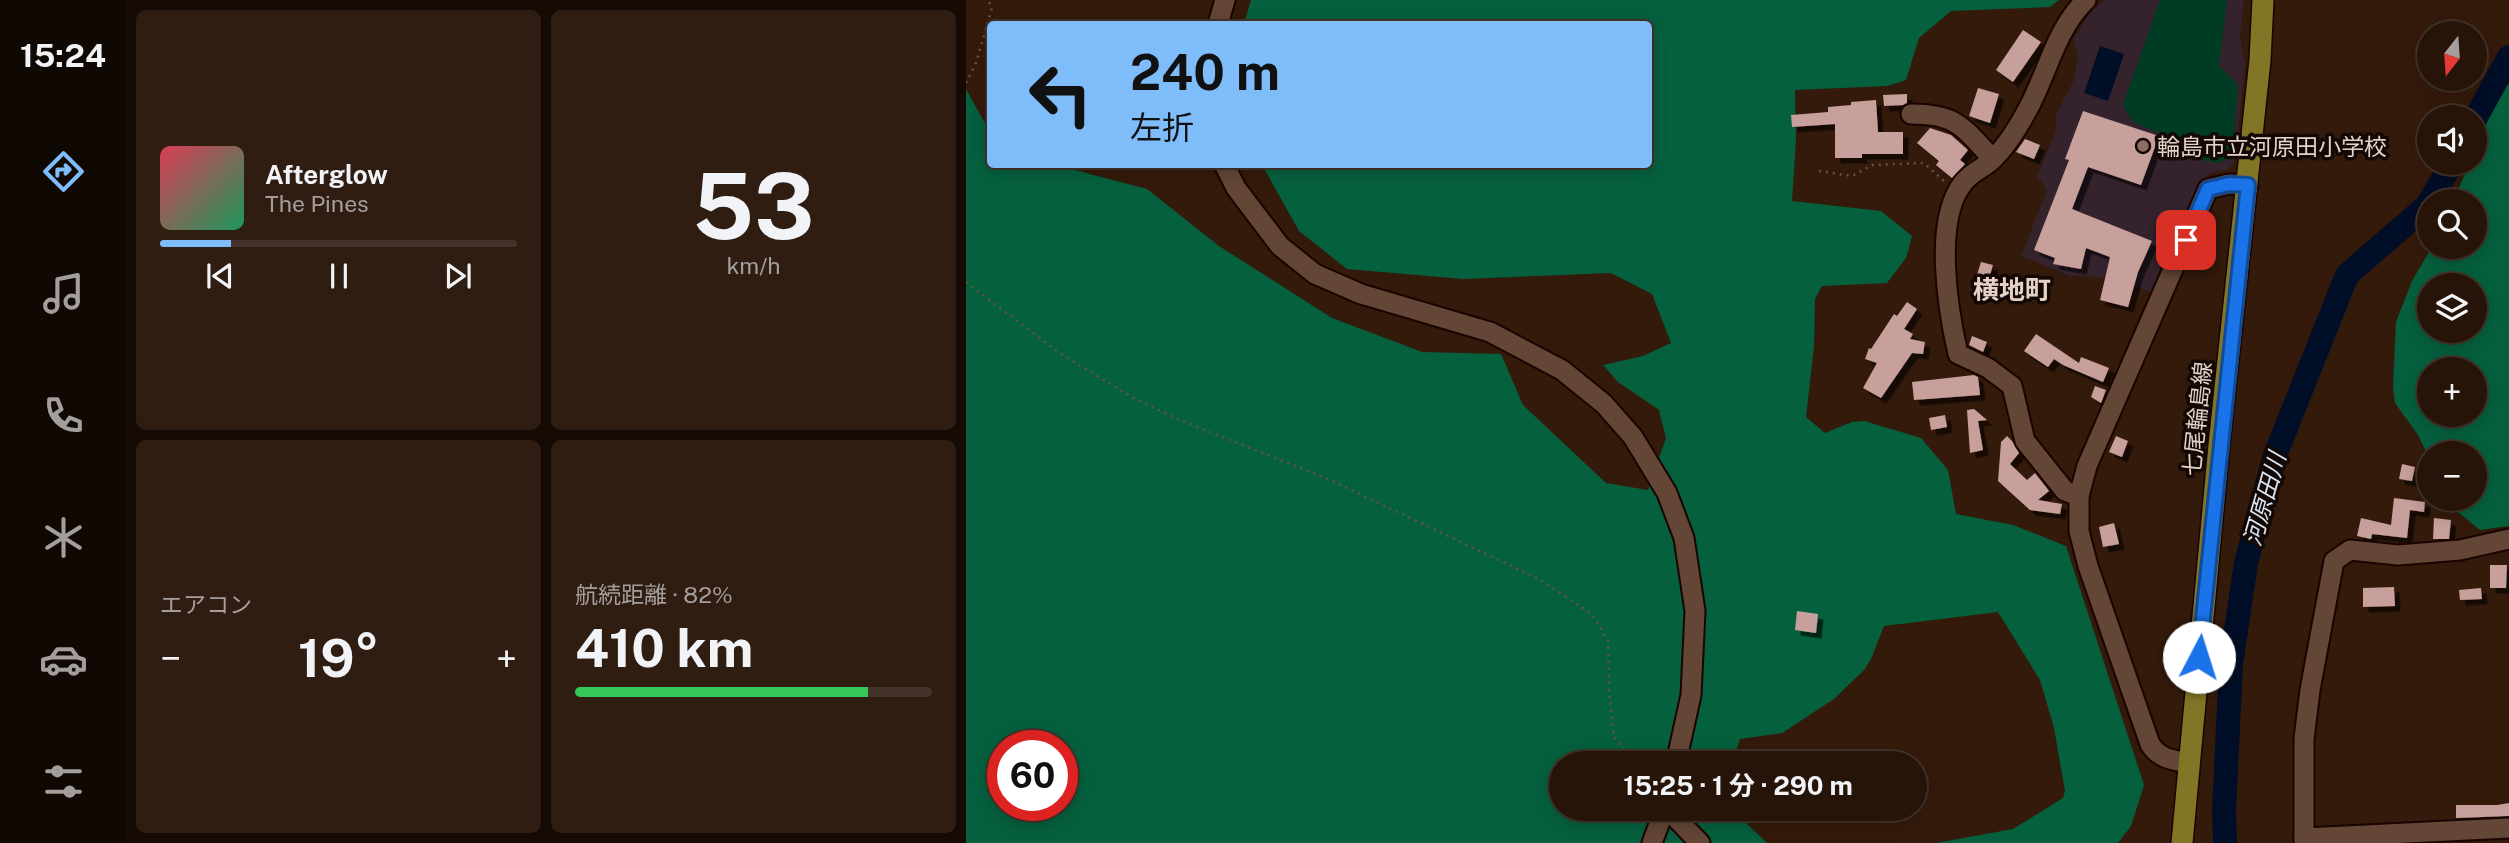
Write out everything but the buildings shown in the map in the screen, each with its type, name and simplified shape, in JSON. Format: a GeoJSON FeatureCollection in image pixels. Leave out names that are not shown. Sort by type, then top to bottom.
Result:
{"type":"FeatureCollection","features":[{"type":"Feature","properties":{"kind":"main road","name":"七尾輪島線"},"geometry":{"type":"LineString","coordinates":[[2182,843],[2219,446],[2248,185],[2263,0]]}},
{"type":"Feature","properties":{"kind":"street"},"geometry":{"type":"LineString","coordinates":[[1219,21],[1225,0]]}},
{"type":"Feature","properties":{"kind":"street"},"geometry":{"type":"LineString","coordinates":[[2079,496],[2065,491],[2025,441],[2012,386],[1988,368],[1958,354],[1944,241],[1950,210],[1963,183],[1993,159],[2014,133],[2044,77],[2060,34],[2086,0]]}},
{"type":"Feature","properties":{"kind":"street"},"geometry":{"type":"LineString","coordinates":[[1911,114],[1935,114],[1954,120],[1993,159]]}},
{"type":"Feature","properties":{"kind":"street"},"geometry":{"type":"LineString","coordinates":[[1226,168],[1236,188],[1280,246],[1315,274],[1361,294],[1490,332],[1562,370],[1604,404],[1633,436],[1667,493],[1684,538],[1695,611],[1691,695],[1679,751]]}},
{"type":"Feature","properties":{"kind":"street"},"geometry":{"type":"LineString","coordinates":[[2189,763],[2167,760],[2154,751],[2150,744],[2088,566],[2079,531],[2079,496],[2087,466],[2208,189],[2229,184],[2248,185]]}},
{"type":"Feature","properties":{"kind":"street"},"geometry":{"type":"LineString","coordinates":[[2509,539],[2460,550],[2398,555],[2350,550],[2334,561],[2310,690],[2304,739],[2304,841],[2509,828]]}},
{"type":"Feature","properties":{"kind":"street"},"geometry":{"type":"LineString","coordinates":[[1652,843],[1661,821]]}},
{"type":"Feature","properties":{"kind":"street"},"geometry":{"type":"LineString","coordinates":[[1679,821],[1700,843]]}},
{"type":"Feature","properties":{"kind":"path"},"geometry":{"type":"LineString","coordinates":[[988,0],[992,8],[988,21]]}},
{"type":"Feature","properties":{"kind":"path"},"geometry":{"type":"LineString","coordinates":[[966,83],[976,63],[987,25]]}},
{"type":"Feature","properties":{"kind":"path"},"geometry":{"type":"LineString","coordinates":[[1819,171],[1852,176],[1872,165],[1924,163],[1958,193]]}},
{"type":"Feature","properties":{"kind":"path"},"geometry":{"type":"LineString","coordinates":[[966,282],[1058,352],[1135,399],[1182,421],[1326,478],[1566,594],[1592,614],[1608,641],[1609,692],[1614,737],[1624,751]]}},
{"type":"Feature","properties":{"kind":"shaded area","name":"輪島市立河原田小学校"},"geometry":{"type":"Polygon","coordinates":[[[2104,0],[2244,0],[2240,34],[2245,65],[2235,162],[2227,170],[2215,171],[2200,180],[2151,292],[2105,277],[2070,276],[2021,256],[2047,190],[2037,176],[2056,131],[2056,115],[2074,80],[2078,57],[2073,40],[2090,13],[2104,0]]]}},
{"type":"Feature","properties":{"kind":"green space"},"geometry":{"type":"Polygon","coordinates":[[[1251,0],[2059,0],[2050,7],[1951,11],[1919,38],[1906,80],[1887,86],[1795,90],[1796,139],[1792,201],[1881,211],[1912,236],[1906,258],[1887,283],[1822,286],[1815,299],[1814,346],[1806,417],[1825,433],[1852,422],[1864,421],[1921,438],[1948,470],[1956,514],[2013,525],[2066,546],[2144,785],[2131,826],[2118,843],[1936,843],[2013,829],[2063,798],[2065,791],[2054,728],[2040,680],[1998,612],[1884,626],[1864,670],[1834,699],[1782,733],[1740,739],[1736,751],[1549,751],[1549,821],[1746,821],[1767,843],[966,843],[966,89],[987,126],[987,168],[1067,168],[1147,189],[1219,246],[1332,318],[1422,352],[1501,354],[1523,405],[1606,483],[1648,490],[1666,438],[1659,410],[1618,382],[1603,365],[1643,356],[1671,343],[1652,294],[1611,273],[1463,279],[1347,269],[1299,231],[1264,168],[1652,168],[1652,21],[1245,21],[1251,0]]]}},
{"type":"Feature","properties":{"kind":"green space"},"geometry":{"type":"Polygon","coordinates":[[[2160,0],[2227,0],[2219,66],[2238,85],[2232,157],[2218,163],[2205,161],[2193,147],[2133,122],[2123,105],[2160,0]]]}},
{"type":"Feature","properties":{"kind":"green space"},"geometry":{"type":"Polygon","coordinates":[[[2509,83],[2509,526],[2480,530],[2457,511],[2487,511],[2487,441],[2421,441],[2395,403],[2393,387],[2396,322],[2412,281],[2425,259],[2487,259],[2487,189],[2458,189],[2465,175],[2487,175],[2487,122],[2509,83]]]}},
{"type":"Feature","properties":{"kind":"water"},"geometry":{"type":"Polygon","coordinates":[[[2100,46],[2124,54],[2108,101],[2084,93],[2100,46]]]}},
{"type":"Feature","properties":{"kind":"waterway","name":"河原田川"},"geometry":{"type":"LineString","coordinates":[[2483,105],[2509,57]]}},
{"type":"Feature","properties":{"kind":"waterway","name":"河原田川"},"geometry":{"type":"LineString","coordinates":[[2437,189],[2445,175]]}},
{"type":"Feature","properties":{"kind":"waterway","name":"河原田川"},"geometry":{"type":"LineString","coordinates":[[2225,843],[2231,664],[2246,563],[2274,458],[2347,275],[2417,214]]}},
{"type":"Feature","properties":{"kind":"place","name":"輪島市立河原田小学校"},"geometry":{"type":"Point","coordinates":[2143,146]}},
{"type":"Feature","properties":{"kind":"district","name":"横地町"},"geometry":{"type":"Point","coordinates":[2012,289]}},
{"type":"Feature","properties":{"kind":"route"},"geometry":{"type":"LineString","coordinates":[[2186,240],[2208,189],[2229,184],[2248,185],[2199,657]]}}]}
